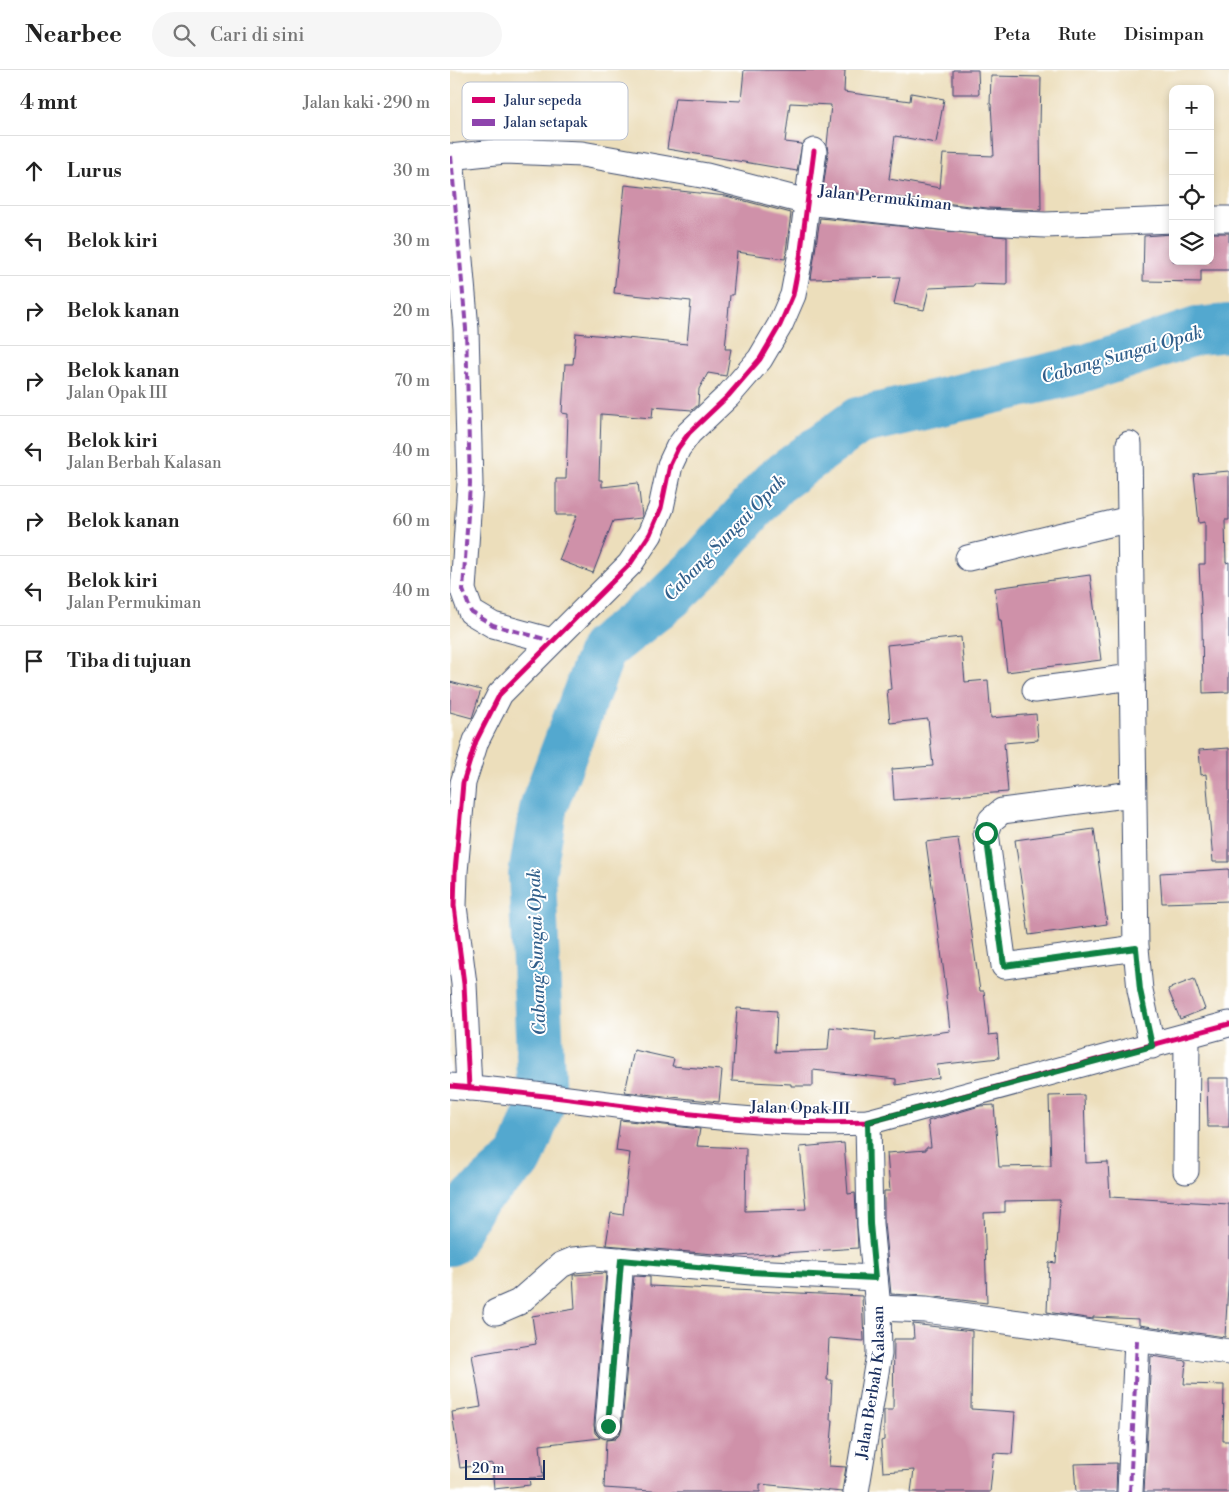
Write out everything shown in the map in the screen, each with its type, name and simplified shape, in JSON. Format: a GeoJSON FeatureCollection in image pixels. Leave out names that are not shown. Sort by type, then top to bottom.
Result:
{"type":"FeatureCollection","features":[{"type":"Feature","properties":{"kind":"street","name":"Jalan Permukiman"},"geometry":{"type":"LineString","coordinates":[[552,641],[493,624],[471,612],[464,590],[470,484],[466,329],[451,157],[504,151],[582,154],[707,176],[807,202],[986,222],[1045,225],[1169,220]]}},
{"type":"Feature","properties":{"kind":"street"},"geometry":{"type":"LineString","coordinates":[[470,1088],[458,1025],[464,984],[454,906],[463,783],[476,741],[500,694],[630,564],[650,534],[661,508],[670,465],[678,448],[688,433],[728,396],[760,359],[780,325],[793,295],[800,258],[814,151]]}},
{"type":"Feature","properties":{"kind":"street"},"geometry":{"type":"LineString","coordinates":[[1214,219],[1229,219]]}},
{"type":"Feature","properties":{"kind":"street"},"geometry":{"type":"LineString","coordinates":[[1129,444],[1136,948],[1140,990],[1152,1046]]}},
{"type":"Feature","properties":{"kind":"street"},"geometry":{"type":"LineString","coordinates":[[968,558],[1130,519]]}},
{"type":"Feature","properties":{"kind":"street"},"geometry":{"type":"LineString","coordinates":[[1035,690],[1132,677]]}},
{"type":"Feature","properties":{"kind":"street"},"geometry":{"type":"LineString","coordinates":[[1133,794],[1002,810],[991,820],[986,833],[1004,966],[1136,948]]}},
{"type":"Feature","properties":{"kind":"street","name":"Jalan Opak III"},"geometry":{"type":"LineString","coordinates":[[470,1088],[744,1120],[823,1124],[868,1122],[1229,1024]]}},
{"type":"Feature","properties":{"kind":"street"},"geometry":{"type":"LineString","coordinates":[[1186,1171],[1187,1036]]}},
{"type":"Feature","properties":{"kind":"street","name":"Jalan Berbah Kalasan"},"geometry":{"type":"LineString","coordinates":[[856,1492],[879,1354],[878,1308],[870,1224],[868,1122]]}},
{"type":"Feature","properties":{"kind":"street"},"geometry":{"type":"LineString","coordinates":[[496,1312],[519,1302],[561,1266],[573,1260],[595,1258],[751,1272],[875,1278]]}},
{"type":"Feature","properties":{"kind":"street"},"geometry":{"type":"LineString","coordinates":[[608,1426],[621,1260]]}},
{"type":"Feature","properties":{"kind":"street"},"geometry":{"type":"LineString","coordinates":[[878,1308],[926,1310],[1229,1352]]}},
{"type":"Feature","properties":{"kind":"street"},"geometry":{"type":"LineString","coordinates":[[1130,1492],[1137,1340]]}},
{"type":"Feature","properties":{"kind":"building"},"geometry":{"type":"Polygon","coordinates":[[[744,70],[845,70],[844,92],[910,101],[911,93],[944,99],[936,143],[895,136],[889,179],[940,188],[943,154],[994,156],[990,104],[991,76],[1041,77],[1041,210],[987,208],[823,189],[828,153],[831,105],[790,103],[785,142],[802,144],[797,171],[667,149],[675,98],[741,101],[744,70]]]}},
{"type":"Feature","properties":{"kind":"building"},"geometry":{"type":"Polygon","coordinates":[[[953,70],[978,70],[979,94],[953,94],[953,70]]]}},
{"type":"Feature","properties":{"kind":"building"},"geometry":{"type":"Polygon","coordinates":[[[625,185],[726,196],[791,213],[785,259],[737,252],[733,295],[730,295],[725,349],[731,349],[726,376],[708,373],[699,389],[698,405],[692,410],[653,407],[652,418],[601,414],[599,480],[602,480],[602,487],[638,483],[642,516],[641,518],[613,521],[593,573],[559,560],[577,515],[556,515],[556,479],[566,479],[568,414],[562,413],[565,364],[573,364],[576,333],[687,344],[691,301],[614,293],[625,185]]]}},
{"type":"Feature","properties":{"kind":"building"},"geometry":{"type":"Polygon","coordinates":[[[820,218],[1007,237],[1007,285],[974,284],[974,286],[929,288],[924,310],[894,304],[900,277],[811,279],[820,218]]]}},
{"type":"Feature","properties":{"kind":"building"},"geometry":{"type":"Polygon","coordinates":[[[1214,233],[1229,233],[1229,270],[1201,270],[1201,282],[1143,281],[1144,236],[1169,234],[1169,265],[1214,265],[1214,233]]]}},
{"type":"Feature","properties":{"kind":"building"},"geometry":{"type":"Polygon","coordinates":[[[1229,471],[1229,520],[1225,520],[1226,563],[1229,562],[1229,692],[1203,693],[1199,564],[1205,564],[1205,522],[1199,523],[1194,474],[1229,471]]]}},
{"type":"Feature","properties":{"kind":"building"},"geometry":{"type":"Polygon","coordinates":[[[1090,575],[1101,660],[1007,672],[995,588],[1090,575]]]}},
{"type":"Feature","properties":{"kind":"building"},"geometry":{"type":"Polygon","coordinates":[[[961,637],[965,682],[988,680],[991,718],[1036,714],[1038,740],[1004,743],[1008,792],[894,800],[892,769],[933,766],[928,719],[890,723],[887,690],[891,689],[887,645],[961,637]]]}},
{"type":"Feature","properties":{"kind":"building"},"geometry":{"type":"Polygon","coordinates":[[[450,682],[481,690],[472,718],[450,712],[450,682]]]}},
{"type":"Feature","properties":{"kind":"building"},"geometry":{"type":"Polygon","coordinates":[[[1229,748],[1229,862],[1213,862],[1206,774],[1201,775],[1199,750],[1229,748]]]}},
{"type":"Feature","properties":{"kind":"building"},"geometry":{"type":"Polygon","coordinates":[[[1094,829],[1107,924],[1029,935],[1015,840],[1094,829]]]}},
{"type":"Feature","properties":{"kind":"building"},"geometry":{"type":"Polygon","coordinates":[[[958,838],[980,991],[984,991],[989,1035],[997,1034],[999,1058],[937,1065],[939,1078],[896,1085],[896,1079],[813,1070],[813,1086],[732,1081],[737,1008],[777,1011],[775,1052],[828,1050],[830,1027],[876,1032],[875,1041],[950,1031],[947,995],[926,842],[958,838]]]}},
{"type":"Feature","properties":{"kind":"building"},"geometry":{"type":"Polygon","coordinates":[[[1229,869],[1229,901],[1162,903],[1160,873],[1229,869]]]}},
{"type":"Feature","properties":{"kind":"building"},"geometry":{"type":"Polygon","coordinates":[[[1194,979],[1205,1009],[1180,1019],[1168,989],[1194,979]]]}},
{"type":"Feature","properties":{"kind":"building"},"geometry":{"type":"Polygon","coordinates":[[[634,1050],[674,1059],[672,1066],[722,1070],[719,1102],[625,1092],[634,1050]]]}},
{"type":"Feature","properties":{"kind":"building"},"geometry":{"type":"Polygon","coordinates":[[[1207,1078],[1229,1078],[1229,1127],[1208,1127],[1207,1078]]]}},
{"type":"Feature","properties":{"kind":"building"},"geometry":{"type":"Polygon","coordinates":[[[1084,1095],[1086,1163],[1108,1162],[1110,1197],[1229,1204],[1229,1269],[1225,1337],[1139,1325],[1139,1319],[1093,1317],[1093,1319],[1047,1312],[1049,1262],[1056,1263],[1060,1200],[1005,1201],[1005,1212],[984,1213],[987,1303],[891,1294],[884,1223],[884,1191],[890,1191],[887,1153],[926,1150],[926,1147],[931,1147],[928,1121],[980,1106],[994,1105],[999,1167],[1051,1166],[1049,1096],[1084,1095]]]}},
{"type":"Feature","properties":{"kind":"building"},"geometry":{"type":"Polygon","coordinates":[[[620,1120],[700,1129],[697,1146],[746,1148],[745,1211],[806,1209],[800,1147],[844,1143],[848,1194],[855,1193],[858,1248],[738,1256],[606,1245],[611,1213],[623,1215],[630,1153],[616,1151],[620,1120]]]}},
{"type":"Feature","properties":{"kind":"building"},"geometry":{"type":"Polygon","coordinates":[[[606,1273],[594,1425],[595,1433],[600,1438],[540,1445],[543,1477],[529,1478],[530,1485],[494,1489],[492,1463],[460,1468],[452,1412],[481,1407],[472,1355],[536,1344],[532,1316],[575,1309],[573,1275],[606,1273]]]}},
{"type":"Feature","properties":{"kind":"building"},"geometry":{"type":"Polygon","coordinates":[[[634,1276],[650,1277],[650,1286],[862,1296],[864,1341],[829,1338],[827,1380],[832,1380],[830,1420],[833,1420],[829,1466],[846,1467],[842,1492],[760,1484],[760,1492],[666,1492],[604,1488],[606,1440],[615,1439],[620,1434],[622,1427],[634,1276]]]}},
{"type":"Feature","properties":{"kind":"building"},"geometry":{"type":"Polygon","coordinates":[[[913,1324],[972,1331],[971,1409],[1015,1412],[1012,1454],[994,1453],[990,1492],[911,1492],[914,1470],[883,1472],[881,1441],[884,1440],[884,1410],[893,1410],[894,1339],[914,1339],[913,1324]]]}},
{"type":"Feature","properties":{"kind":"building"},"geometry":{"type":"Polygon","coordinates":[[[1151,1356],[1186,1361],[1184,1384],[1224,1385],[1223,1441],[1229,1441],[1229,1492],[1144,1492],[1151,1356]]]}},
{"type":"Feature","properties":{"kind":"building"},"geometry":{"type":"Polygon","coordinates":[[[1117,1463],[1116,1492],[1076,1492],[1074,1464],[1117,1463]]]}},
{"type":"Feature","properties":{"kind":"waterway","name":"Cabang Sungai Opak"},"geometry":{"type":"LineString","coordinates":[[450,1242],[474,1199],[520,1158],[542,1101],[532,875],[544,805],[603,649],[669,597],[705,562],[774,483],[858,421],[1080,370],[1197,331],[1229,328]]}},
{"type":"Feature","properties":{"kind":"marked path"},"geometry":{"type":"LineString","coordinates":[[451,156],[466,329],[470,484],[463,590],[471,612],[493,625],[552,641]]}},
{"type":"Feature","properties":{"kind":"marked path"},"geometry":{"type":"LineString","coordinates":[[608,1426],[621,1260]]}},
{"type":"Feature","properties":{"kind":"marked path"},"geometry":{"type":"LineString","coordinates":[[1130,1492],[1137,1340]]}},
{"type":"Feature","properties":{"kind":"cycle path"},"geometry":{"type":"LineString","coordinates":[[469,1088],[464,984],[454,906],[463,783],[476,741],[500,694],[630,564],[650,534],[661,508],[670,465],[678,448],[689,433],[728,396],[760,359],[780,325],[793,295],[800,258],[814,151]]}},
{"type":"Feature","properties":{"kind":"cycle path"},"geometry":{"type":"LineString","coordinates":[[450,1086],[711,1116],[815,1123],[868,1122],[1229,1024]]}},
{"type":"Feature","properties":{"kind":"route"},"geometry":{"type":"LineString","coordinates":[[608,1426],[621,1260],[751,1272],[875,1278],[870,1224],[868,1122],[1152,1046],[1140,990],[1136,948],[1004,966],[986,833]]}}]}
